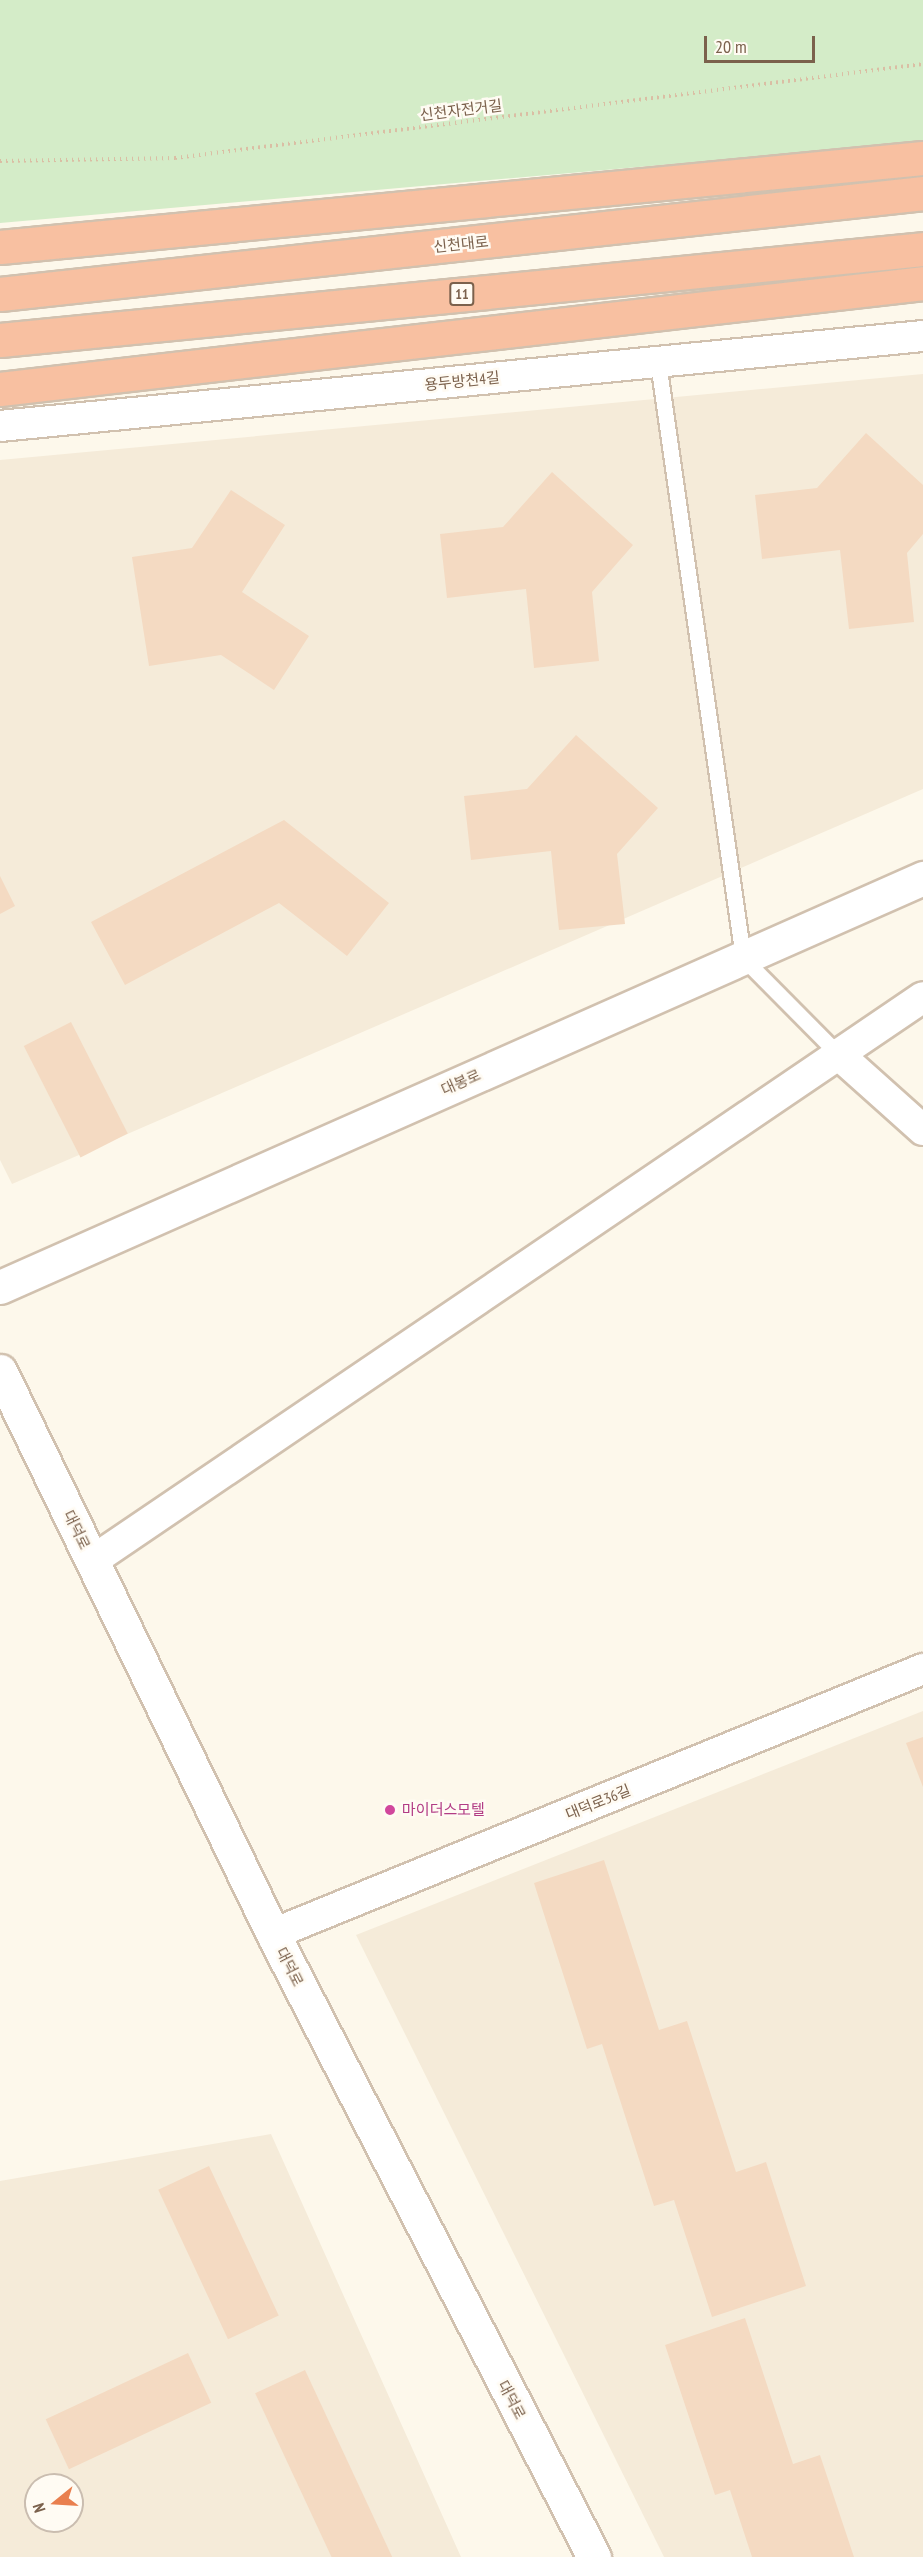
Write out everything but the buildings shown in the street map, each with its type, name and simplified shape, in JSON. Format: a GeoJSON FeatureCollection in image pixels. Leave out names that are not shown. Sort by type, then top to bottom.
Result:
{"type":"FeatureCollection","features":[{"type":"Feature","properties":{"kind":"highway"},"geometry":{"type":"LineString","coordinates":[[0,247],[923,158]]}},
{"type":"Feature","properties":{"kind":"highway","name":"신천대로"},"geometry":{"type":"LineString","coordinates":[[0,294],[923,193]]}},
{"type":"Feature","properties":{"kind":"highway","name":"11"},"geometry":{"type":"LineString","coordinates":[[0,340],[923,249]]}},
{"type":"Feature","properties":{"kind":"highway"},"geometry":{"type":"LineString","coordinates":[[0,389],[923,282]]}},
{"type":"Feature","properties":{"kind":"main road","name":"대봉로"},"geometry":{"type":"LineString","coordinates":[[0,1287],[923,878]]}},
{"type":"Feature","properties":{"kind":"main road","name":"대덕로"},"geometry":{"type":"LineString","coordinates":[[0,1371],[273,1934],[594,2557]]}},
{"type":"Feature","properties":{"kind":"street","name":"용두방천4길"},"geometry":{"type":"LineString","coordinates":[[0,426],[923,336]]}},
{"type":"Feature","properties":{"kind":"street"},"geometry":{"type":"LineString","coordinates":[[92,1561],[923,997]]}},
{"type":"Feature","properties":{"kind":"street"},"geometry":{"type":"LineString","coordinates":[[838,1054],[923,1130]]}},
{"type":"Feature","properties":{"kind":"street","name":"대덕로36길"},"geometry":{"type":"LineString","coordinates":[[273,1934],[923,1669]]}},
{"type":"Feature","properties":{"kind":"lane"},"geometry":{"type":"LineString","coordinates":[[658,362],[742,958],[838,1054]]}},
{"type":"Feature","properties":{"kind":"path","name":"신천자전거길"},"geometry":{"type":"LineString","coordinates":[[0,161],[174,158],[923,64]]}},
{"type":"Feature","properties":{"kind":"shaded area"},"geometry":{"type":"Polygon","coordinates":[[[923,374],[923,789],[12,1184],[0,1160],[0,460],[923,374]]]}},
{"type":"Feature","properties":{"kind":"shaded area"},"geometry":{"type":"Polygon","coordinates":[[[923,1711],[923,2557],[664,2557],[356,1935],[923,1711]]]}},
{"type":"Feature","properties":{"kind":"shaded area"},"geometry":{"type":"Polygon","coordinates":[[[271,2134],[461,2557],[0,2557],[0,2181],[271,2134]]]}},
{"type":"Feature","properties":{"kind":"green space"},"geometry":{"type":"Polygon","coordinates":[[[0,0],[923,0],[923,142],[0,223],[0,0]]]}},
{"type":"Feature","properties":{"kind":"place","name":"마이더스모텔"},"geometry":{"type":"Point","coordinates":[390,1810]}}]}
